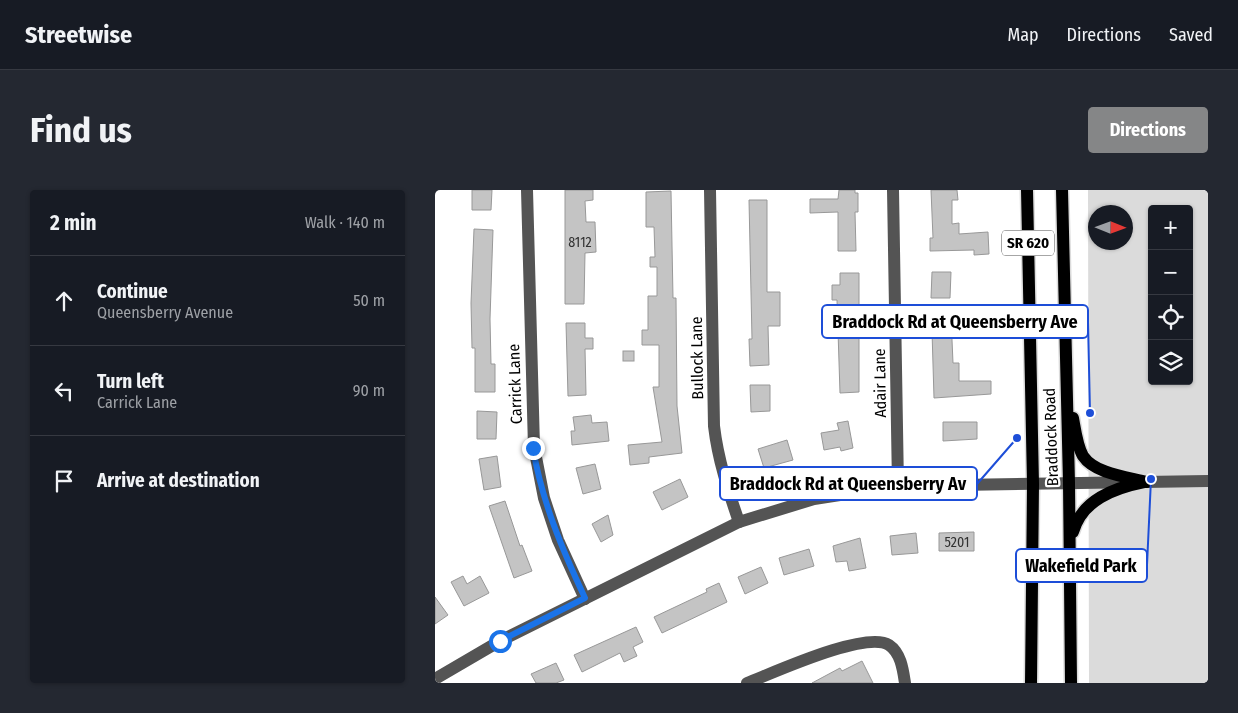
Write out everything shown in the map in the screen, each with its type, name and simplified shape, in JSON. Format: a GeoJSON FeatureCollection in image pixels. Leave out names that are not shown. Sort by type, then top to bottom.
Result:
{"type":"FeatureCollection","features":[{"type":"Feature","properties":{"kind":"main road","name":"Braddock Road"},"geometry":{"type":"LineString","coordinates":[[1027,190],[1033,484],[1031,683]]}},
{"type":"Feature","properties":{"kind":"main road","name":"Braddock Road"},"geometry":{"type":"LineString","coordinates":[[1062,190],[1069,483],[1071,683]]}},
{"type":"Feature","properties":{"kind":"main road"},"geometry":{"type":"LineString","coordinates":[[1066,393],[1082,455],[1089,462],[1108,472],[1147,482]]}},
{"type":"Feature","properties":{"kind":"main road"},"geometry":{"type":"LineString","coordinates":[[1070,545],[1078,519],[1094,501],[1113,490],[1147,482]]}},
{"type":"Feature","properties":{"kind":"street","name":"Carrick Lane"},"geometry":{"type":"LineString","coordinates":[[527,190],[533,448],[544,498],[558,540],[585,598]]}},
{"type":"Feature","properties":{"kind":"street","name":"Bullock Lane"},"geometry":{"type":"LineString","coordinates":[[710,190],[714,426],[717,453],[739,522]]}},
{"type":"Feature","properties":{"kind":"street","name":"Adair Lane"},"geometry":{"type":"LineString","coordinates":[[893,190],[898,486]]}},
{"type":"Feature","properties":{"kind":"street"},"geometry":{"type":"LineString","coordinates":[[435,679],[500,641],[739,522],[814,499],[898,486],[1208,481]]}},
{"type":"Feature","properties":{"kind":"street"},"geometry":{"type":"LineString","coordinates":[[747,683],[821,653],[870,642],[888,644],[897,653],[905,683]]}},
{"type":"Feature","properties":{"kind":"shaded area"},"geometry":{"type":"Polygon","coordinates":[[[1088,190],[1208,190],[1208,683],[1089,683],[1088,250],[1133,250],[1133,205],[1088,205],[1088,190]]]}},
{"type":"Feature","properties":{"kind":"building"},"geometry":{"type":"Polygon","coordinates":[[[472,190],[492,190],[491,210],[472,210],[472,190]]]}},
{"type":"Feature","properties":{"kind":"building"},"geometry":{"type":"Polygon","coordinates":[[[565,190],[593,190],[593,200],[585,201],[586,222],[595,222],[596,252],[585,253],[584,304],[565,304],[565,190]]]}},
{"type":"Feature","properties":{"kind":"building"},"geometry":{"type":"Polygon","coordinates":[[[839,190],[855,190],[855,193],[858,193],[858,212],[855,212],[856,251],[838,251],[838,212],[810,213],[810,199],[838,199],[839,190]]]}},
{"type":"Feature","properties":{"kind":"building"},"geometry":{"type":"Polygon","coordinates":[[[931,190],[957,190],[958,200],[952,200],[952,224],[959,223],[959,234],[988,232],[989,254],[974,255],[974,250],[930,251],[930,238],[933,238],[931,190]]]}},
{"type":"Feature","properties":{"kind":"building"},"geometry":{"type":"Polygon","coordinates":[[[671,191],[673,298],[676,298],[677,406],[682,453],[649,457],[649,463],[630,465],[628,445],[662,442],[653,387],[659,387],[659,345],[642,345],[642,330],[648,330],[648,296],[657,296],[657,267],[650,267],[650,257],[655,257],[654,227],[646,227],[646,192],[671,191]]]}},
{"type":"Feature","properties":{"kind":"building"},"geometry":{"type":"Polygon","coordinates":[[[749,200],[767,200],[767,292],[780,292],[780,326],[768,326],[769,365],[750,366],[749,339],[752,339],[749,200]]]}},
{"type":"Feature","properties":{"kind":"building"},"geometry":{"type":"Polygon","coordinates":[[[474,229],[493,230],[490,319],[491,364],[495,364],[495,392],[475,392],[475,348],[472,348],[471,303],[474,229]]]}},
{"type":"Feature","properties":{"kind":"building"},"geometry":{"type":"Polygon","coordinates":[[[932,272],[951,272],[950,298],[931,298],[932,272]]]}},
{"type":"Feature","properties":{"kind":"building"},"geometry":{"type":"Polygon","coordinates":[[[840,273],[859,273],[859,392],[840,393],[837,300],[832,300],[832,285],[840,285],[840,273]]]}},
{"type":"Feature","properties":{"kind":"building"},"geometry":{"type":"Polygon","coordinates":[[[936,317],[951,317],[953,363],[959,363],[959,381],[991,381],[991,394],[934,398],[932,331],[936,331],[936,317]]]}},
{"type":"Feature","properties":{"kind":"building"},"geometry":{"type":"Polygon","coordinates":[[[566,323],[585,323],[585,338],[593,338],[593,349],[585,349],[586,395],[568,396],[566,323]]]}},
{"type":"Feature","properties":{"kind":"building"},"geometry":{"type":"Polygon","coordinates":[[[623,351],[634,351],[634,361],[623,361],[623,351]]]}},
{"type":"Feature","properties":{"kind":"building"},"geometry":{"type":"Polygon","coordinates":[[[750,385],[770,385],[770,411],[751,412],[750,385]]]}},
{"type":"Feature","properties":{"kind":"building"},"geometry":{"type":"Polygon","coordinates":[[[477,411],[497,412],[496,439],[477,439],[477,411]]]}},
{"type":"Feature","properties":{"kind":"building"},"geometry":{"type":"Polygon","coordinates":[[[591,415],[592,423],[607,422],[609,441],[572,445],[571,431],[575,431],[573,417],[591,415]]]}},
{"type":"Feature","properties":{"kind":"building"},"geometry":{"type":"Polygon","coordinates":[[[848,421],[853,448],[841,451],[840,447],[824,450],[821,433],[839,430],[837,423],[848,421]]]}},
{"type":"Feature","properties":{"kind":"building"},"geometry":{"type":"Polygon","coordinates":[[[943,422],[977,422],[977,439],[943,441],[943,422]]]}},
{"type":"Feature","properties":{"kind":"building"},"geometry":{"type":"Polygon","coordinates":[[[787,440],[793,460],[764,468],[758,449],[787,440]]]}},
{"type":"Feature","properties":{"kind":"building"},"geometry":{"type":"Polygon","coordinates":[[[497,456],[501,487],[484,490],[479,459],[497,456]]]}},
{"type":"Feature","properties":{"kind":"building"},"geometry":{"type":"Polygon","coordinates":[[[595,464],[601,489],[583,494],[576,468],[595,464]]]}},
{"type":"Feature","properties":{"kind":"building"},"geometry":{"type":"Polygon","coordinates":[[[680,479],[688,497],[662,510],[653,492],[680,479]]]}},
{"type":"Feature","properties":{"kind":"building"},"geometry":{"type":"Polygon","coordinates":[[[505,501],[520,546],[522,545],[532,571],[514,578],[489,506],[505,501]]]}},
{"type":"Feature","properties":{"kind":"building"},"geometry":{"type":"Polygon","coordinates":[[[608,515],[613,535],[601,542],[592,524],[608,515]]]}},
{"type":"Feature","properties":{"kind":"building"},"geometry":{"type":"Polygon","coordinates":[[[974,532],[974,551],[939,551],[939,533],[974,532]]]}},
{"type":"Feature","properties":{"kind":"building"},"geometry":{"type":"Polygon","coordinates":[[[916,533],[918,553],[892,555],[890,536],[916,533]]]}},
{"type":"Feature","properties":{"kind":"building"},"geometry":{"type":"Polygon","coordinates":[[[860,538],[866,568],[849,571],[847,561],[836,562],[833,546],[860,538]]]}},
{"type":"Feature","properties":{"kind":"building"},"geometry":{"type":"Polygon","coordinates":[[[809,549],[814,566],[784,575],[779,558],[809,549]]]}},
{"type":"Feature","properties":{"kind":"building"},"geometry":{"type":"Polygon","coordinates":[[[761,567],[768,583],[745,594],[738,577],[761,567]]]}},
{"type":"Feature","properties":{"kind":"building"},"geometry":{"type":"Polygon","coordinates":[[[463,576],[467,584],[480,576],[489,593],[464,606],[451,582],[463,576]]]}},
{"type":"Feature","properties":{"kind":"building"},"geometry":{"type":"Polygon","coordinates":[[[719,583],[727,602],[662,633],[654,617],[707,592],[706,589],[719,583]]]}},
{"type":"Feature","properties":{"kind":"building"},"geometry":{"type":"Polygon","coordinates":[[[435,597],[448,615],[435,624],[435,597]]]}},
{"type":"Feature","properties":{"kind":"building"},"geometry":{"type":"Polygon","coordinates":[[[636,627],[643,642],[633,647],[637,656],[624,662],[620,653],[582,672],[574,655],[636,627]]]}},
{"type":"Feature","properties":{"kind":"building"},"geometry":{"type":"Polygon","coordinates":[[[862,661],[873,683],[812,683],[840,668],[842,671],[862,661]]]}},
{"type":"Feature","properties":{"kind":"building"},"geometry":{"type":"Polygon","coordinates":[[[556,663],[564,680],[556,683],[536,683],[531,674],[556,663]]]}},
{"type":"Feature","properties":{"kind":"place","name":"Braddock Rd at Queensberry Ave"},"geometry":{"type":"Point","coordinates":[1090,413]}},
{"type":"Feature","properties":{"kind":"place","name":"Braddock Rd at Queensberry Av"},"geometry":{"type":"Point","coordinates":[1017,438]}},
{"type":"Feature","properties":{"kind":"place","name":"Wakefield Park"},"geometry":{"type":"Point","coordinates":[1151,479]}},
{"type":"Feature","properties":{"kind":"route"},"geometry":{"type":"LineString","coordinates":[[500,641],[585,598],[558,540],[544,498],[533,448]]}}]}
